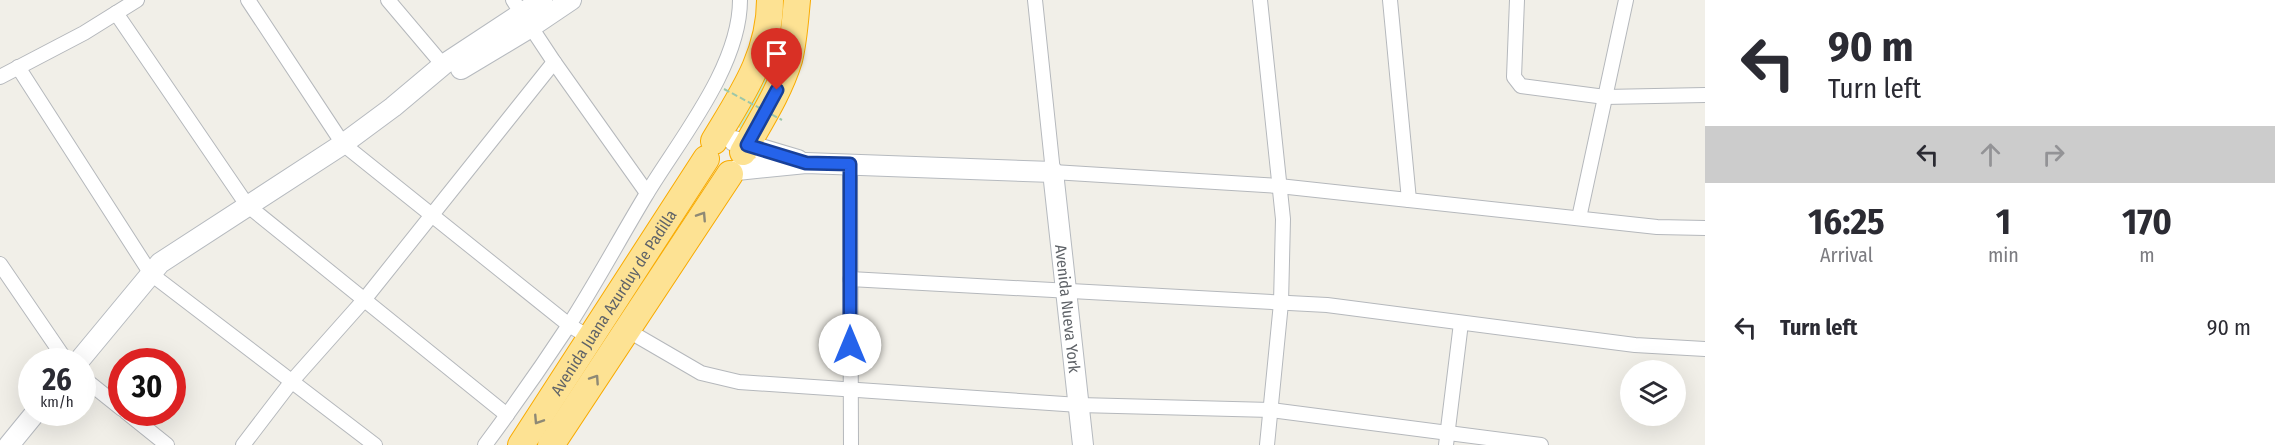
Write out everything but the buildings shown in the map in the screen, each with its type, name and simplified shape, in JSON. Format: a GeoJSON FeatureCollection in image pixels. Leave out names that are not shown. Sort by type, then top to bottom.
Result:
{"type":"FeatureCollection","features":[{"type":"Feature","properties":{"kind":"highway","name":"Avenida Juana Azurduy de Padilla"},"geometry":{"type":"LineString","coordinates":[[552,445],[627,330],[730,155],[768,30],[770,0]]}},
{"type":"Feature","properties":{"kind":"highway","name":"Avenida Juana Azurduy de Padilla"},"geometry":{"type":"LineString","coordinates":[[522,445],[592,339],[774,96],[788,61],[794,34],[797,0]]}},
{"type":"Feature","properties":{"kind":"street"},"geometry":{"type":"LineString","coordinates":[[0,76],[84,33],[136,0]]}},
{"type":"Feature","properties":{"kind":"street"},"geometry":{"type":"LineString","coordinates":[[248,0],[343,144],[568,325],[592,339]]}},
{"type":"Feature","properties":{"kind":"street"},"geometry":{"type":"LineString","coordinates":[[388,0],[443,65]]}},
{"type":"Feature","properties":{"kind":"street"},"geometry":{"type":"LineString","coordinates":[[393,107],[443,65],[542,0]]}},
{"type":"Feature","properties":{"kind":"street"},"geometry":{"type":"LineString","coordinates":[[90,348],[160,263],[343,144],[522,13],[572,0]]}},
{"type":"Feature","properties":{"kind":"street"},"geometry":{"type":"LineString","coordinates":[[485,445],[568,325],[647,193],[687,133],[721,73],[740,17],[740,0]]}},
{"type":"Feature","properties":{"kind":"street"},"geometry":{"type":"LineString","coordinates":[[1035,0],[1053,172]]}},
{"type":"Feature","properties":{"kind":"street"},"geometry":{"type":"LineString","coordinates":[[1260,0],[1282,219],[1281,303],[1267,445]]}},
{"type":"Feature","properties":{"kind":"street"},"geometry":{"type":"LineString","coordinates":[[1390,0],[1409,200]]}},
{"type":"Feature","properties":{"kind":"street"},"geometry":{"type":"LineString","coordinates":[[1517,0],[1514,77],[1521,86],[1605,97],[1705,96]]}},
{"type":"Feature","properties":{"kind":"street"},"geometry":{"type":"LineString","coordinates":[[1579,218],[1626,0]]}},
{"type":"Feature","properties":{"kind":"street"},"geometry":{"type":"LineString","coordinates":[[116,13],[247,205],[507,415]]}},
{"type":"Feature","properties":{"kind":"street"},"geometry":{"type":"LineString","coordinates":[[522,13],[647,193]]}},
{"type":"Feature","properties":{"kind":"street"},"geometry":{"type":"LineString","coordinates":[[243,445],[292,381],[364,300],[430,214],[554,62]]}},
{"type":"Feature","properties":{"kind":"street"},"geometry":{"type":"LineString","coordinates":[[18,67],[151,274],[375,445]]}},
{"type":"Feature","properties":{"kind":"street"},"geometry":{"type":"LineString","coordinates":[[730,155],[806,163]]}},
{"type":"Feature","properties":{"kind":"street"},"geometry":{"type":"LineString","coordinates":[[730,155],[806,163],[1053,172],[1279,186],[1657,227],[1705,228]]}},
{"type":"Feature","properties":{"kind":"street"},"geometry":{"type":"LineString","coordinates":[[850,164],[851,445]]}},
{"type":"Feature","properties":{"kind":"street","name":"Avenida Nueva York"},"geometry":{"type":"LineString","coordinates":[[1053,172],[1083,445]]}},
{"type":"Feature","properties":{"kind":"street"},"geometry":{"type":"LineString","coordinates":[[0,264],[57,348]]}},
{"type":"Feature","properties":{"kind":"street"},"geometry":{"type":"LineString","coordinates":[[850,279],[1327,305],[1635,345],[1705,349]]}},
{"type":"Feature","properties":{"kind":"street"},"geometry":{"type":"LineString","coordinates":[[1446,439],[1461,323]]}},
{"type":"Feature","properties":{"kind":"street"},"geometry":{"type":"LineString","coordinates":[[627,330],[681,363],[721,379],[1079,405],[1271,410],[1446,439],[1541,445]]}},
{"type":"Feature","properties":{"kind":"street"},"geometry":{"type":"LineString","coordinates":[[96,388],[108,398]]}},
{"type":"Feature","properties":{"kind":"street"},"geometry":{"type":"LineString","coordinates":[[9,445],[25,426]]}},
{"type":"Feature","properties":{"kind":"street"},"geometry":{"type":"LineString","coordinates":[[143,426],[167,445]]}},
{"type":"Feature","properties":{"kind":"path"},"geometry":{"type":"LineString","coordinates":[[724,89],[782,120]]}},
{"type":"Feature","properties":{"kind":"green space"},"geometry":{"type":"Polygon","coordinates":[[[781,0],[786,0],[777,51],[766,83],[744,131],[737,126],[781,0]]]}},
{"type":"Feature","properties":{"kind":"route"},"geometry":{"type":"LineString","coordinates":[[777,90],[747,145],[806,163],[850,164],[850,345]]}}]}
